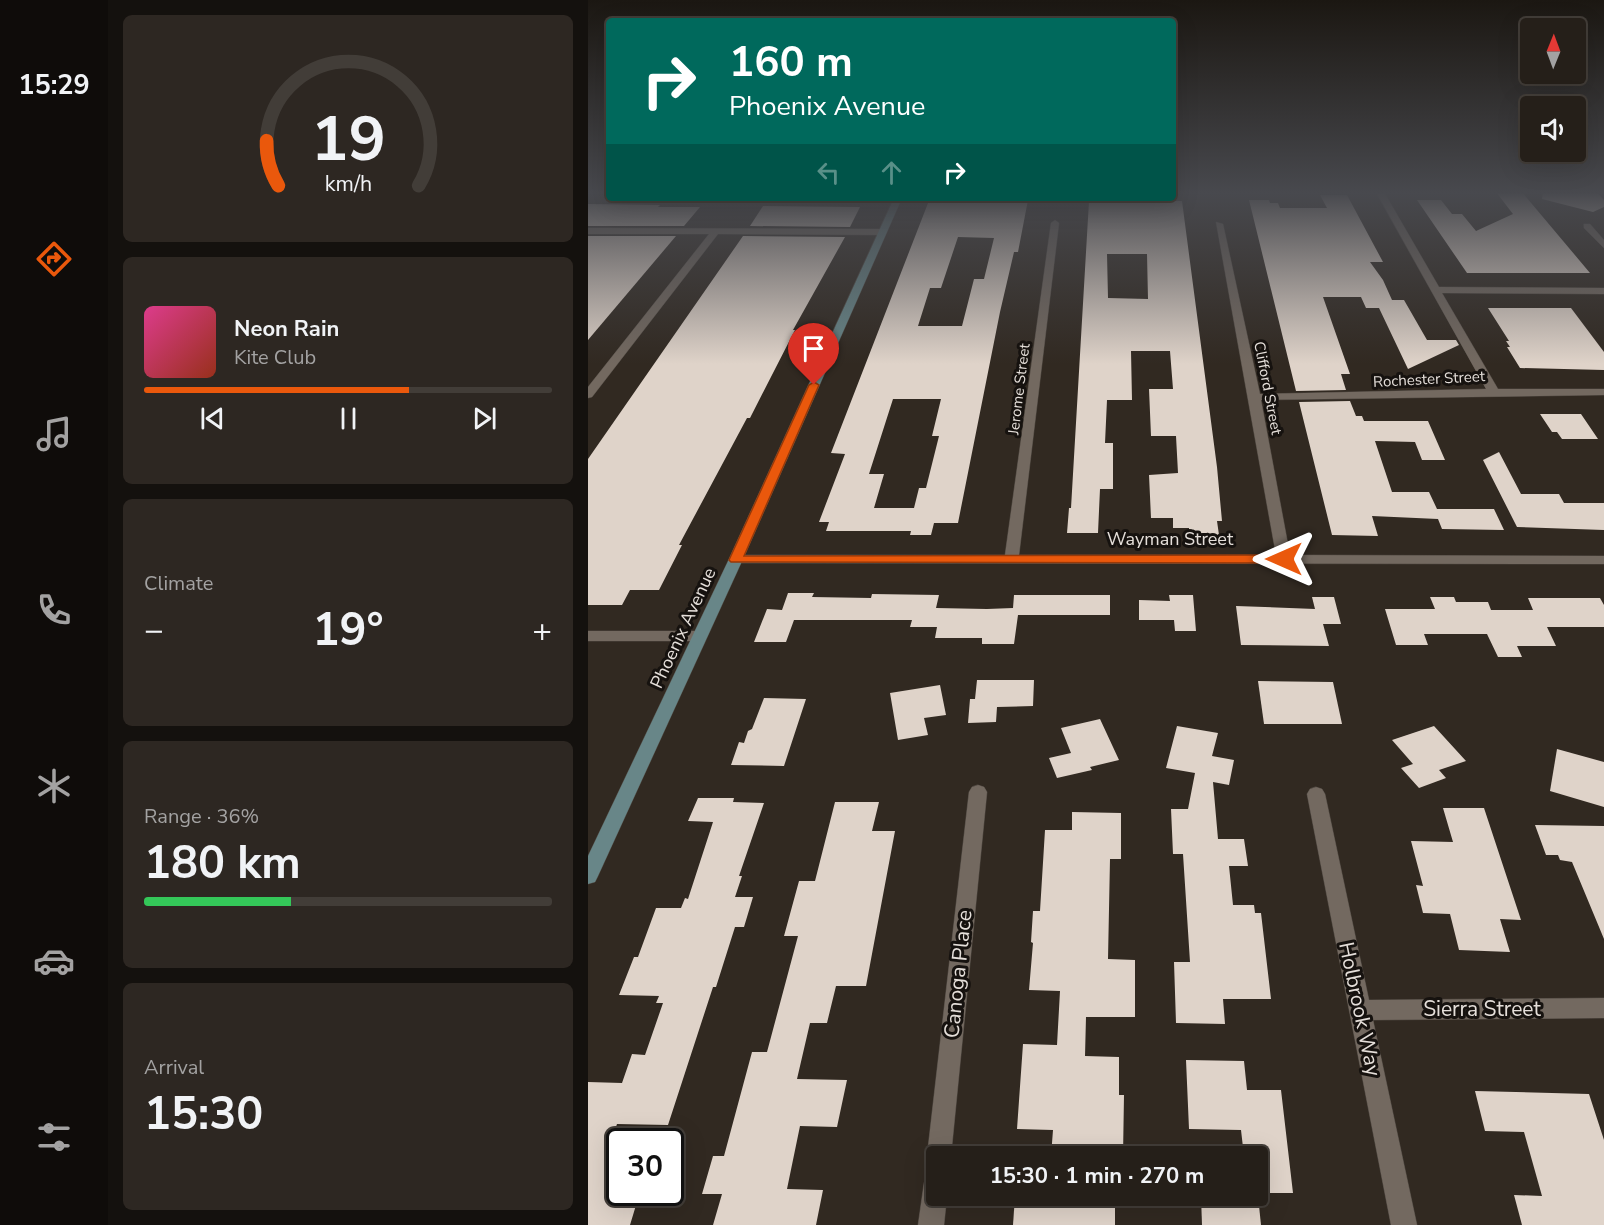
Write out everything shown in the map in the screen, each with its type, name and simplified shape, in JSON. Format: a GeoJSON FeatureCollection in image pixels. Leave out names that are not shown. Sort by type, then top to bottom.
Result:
{"type":"FeatureCollection","features":[{"type":"Feature","properties":{"kind":"street"},"geometry":{"type":"LineString","coordinates":[[588,396],[702,249]]}},
{"type":"Feature","properties":{"kind":"street","name":"Phoenix Avenue"},"geometry":{"type":"LineString","coordinates":[[588,876],[736,560],[875,249]]}},
{"type":"Feature","properties":{"kind":"street","name":"Jerome Street"},"geometry":{"type":"LineString","coordinates":[[1012,558],[1052,249]]}},
{"type":"Feature","properties":{"kind":"street","name":"Clifford Street"},"geometry":{"type":"LineString","coordinates":[[1224,249],[1256,397],[1284,559]]}},
{"type":"Feature","properties":{"kind":"street"},"geometry":{"type":"LineString","coordinates":[[1413,249],[1493,391]]}},
{"type":"Feature","properties":{"kind":"street"},"geometry":{"type":"LineString","coordinates":[[1436,290],[1604,291]]}},
{"type":"Feature","properties":{"kind":"street","name":"Rochester Street"},"geometry":{"type":"LineString","coordinates":[[1256,397],[1395,396],[1493,391],[1604,392]]}},
{"type":"Feature","properties":{"kind":"street","name":"Wayman Street"},"geometry":{"type":"LineString","coordinates":[[736,560],[1012,558],[1604,560]]}},
{"type":"Feature","properties":{"kind":"street"},"geometry":{"type":"LineString","coordinates":[[588,636],[699,636]]}},
{"type":"Feature","properties":{"kind":"street","name":"Canoga Place"},"geometry":{"type":"LineString","coordinates":[[940,1146],[978,792]]}},
{"type":"Feature","properties":{"kind":"street","name":"Holbrook Way"},"geometry":{"type":"LineString","coordinates":[[1316,794],[1404,1225]]}},
{"type":"Feature","properties":{"kind":"street","name":"Sierra Street"},"geometry":{"type":"LineString","coordinates":[[1360,1010],[1604,1008]]}},
{"type":"Feature","properties":{"kind":"street"},"geometry":{"type":"LineString","coordinates":[[932,1225],[934,1206]]}},
{"type":"Feature","properties":{"kind":"building"},"geometry":{"type":"Polygon","coordinates":[[[588,249],[665,249],[588,340],[588,249]]]}},
{"type":"Feature","properties":{"kind":"building"},"geometry":{"type":"Polygon","coordinates":[[[734,249],[838,249],[793,330],[795,330],[750,418],[747,418],[679,545],[682,545],[659,590],[630,590],[622,605],[588,605],[588,459],[734,249]]]}},
{"type":"Feature","properties":{"kind":"building"},"geometry":{"type":"Polygon","coordinates":[[[910,249],[954,249],[941,288],[930,288],[918,326],[962,326],[974,279],[984,279],[991,249],[1019,249],[1018,252],[1014,252],[1000,312],[958,523],[934,523],[931,535],[910,535],[911,531],[826,531],[829,522],[819,522],[845,454],[831,453],[910,249]],[[893,399],[869,474],[884,474],[874,508],[914,508],[919,488],[926,488],[939,436],[932,436],[941,399],[893,399]]]}},
{"type":"Feature","properties":{"kind":"building"},"geometry":{"type":"Polygon","coordinates":[[[1086,249],[1188,249],[1217,467],[1222,521],[1217,521],[1219,535],[1189,534],[1189,528],[1173,528],[1173,518],[1151,518],[1149,475],[1178,473],[1176,436],[1151,436],[1149,389],[1173,389],[1170,351],[1131,351],[1132,400],[1107,400],[1105,443],[1113,443],[1113,489],[1100,489],[1098,533],[1067,533],[1069,508],[1071,508],[1086,249]],[[1107,254],[1108,298],[1148,299],[1147,254],[1107,254]]]}},
{"type":"Feature","properties":{"kind":"building"},"geometry":{"type":"Polygon","coordinates":[[[1261,249],[1376,249],[1383,262],[1370,262],[1383,280],[1392,300],[1404,300],[1427,340],[1456,340],[1459,345],[1408,369],[1379,308],[1366,308],[1361,297],[1323,297],[1350,374],[1341,374],[1346,390],[1296,391],[1261,249]]]}},
{"type":"Feature","properties":{"kind":"building"},"geometry":{"type":"Polygon","coordinates":[[[1451,249],[1570,249],[1590,273],[1467,273],[1451,249]]]}},
{"type":"Feature","properties":{"kind":"building"},"geometry":{"type":"Polygon","coordinates":[[[1488,308],[1571,308],[1604,352],[1604,370],[1520,368],[1507,347],[1510,347],[1506,341],[1509,341],[1488,308]]]}},
{"type":"Feature","properties":{"kind":"building"},"geometry":{"type":"Polygon","coordinates":[[[1350,401],[1356,416],[1362,416],[1364,421],[1428,421],[1445,460],[1422,460],[1415,442],[1375,441],[1392,492],[1429,492],[1437,509],[1494,509],[1504,530],[1442,529],[1438,519],[1372,516],[1378,536],[1332,535],[1299,402],[1350,401]]]}},
{"type":"Feature","properties":{"kind":"building"},"geometry":{"type":"Polygon","coordinates":[[[1540,414],[1581,414],[1598,439],[1562,439],[1557,432],[1552,432],[1540,414]]]}},
{"type":"Feature","properties":{"kind":"building"},"geometry":{"type":"Polygon","coordinates":[[[1499,452],[1521,494],[1559,494],[1564,503],[1604,503],[1604,530],[1517,527],[1483,460],[1499,452]]]}},
{"type":"Feature","properties":{"kind":"building"},"geometry":{"type":"Polygon","coordinates":[[[788,593],[814,593],[812,597],[871,598],[872,594],[939,595],[936,608],[987,609],[1013,608],[1014,595],[1110,595],[1110,615],[1018,615],[1014,644],[982,644],[982,638],[935,638],[937,627],[910,627],[912,620],[794,620],[786,642],[754,642],[767,609],[782,610],[788,593]]]}},
{"type":"Feature","properties":{"kind":"building"},"geometry":{"type":"Polygon","coordinates":[[[1169,595],[1193,595],[1196,631],[1175,631],[1174,620],[1139,620],[1139,600],[1170,601],[1169,595]]]}},
{"type":"Feature","properties":{"kind":"building"},"geometry":{"type":"Polygon","coordinates":[[[1312,597],[1334,597],[1341,624],[1323,624],[1329,646],[1241,645],[1236,606],[1315,609],[1312,597]]]}},
{"type":"Feature","properties":{"kind":"building"},"geometry":{"type":"Polygon","coordinates":[[[1430,597],[1454,597],[1456,602],[1488,602],[1491,610],[1533,610],[1528,598],[1600,598],[1604,605],[1604,627],[1547,627],[1556,646],[1517,646],[1522,657],[1498,657],[1487,634],[1424,634],[1428,645],[1396,645],[1385,609],[1435,609],[1430,597]]]}},
{"type":"Feature","properties":{"kind":"building"},"geometry":{"type":"Polygon","coordinates":[[[977,680],[1034,680],[1033,706],[997,707],[996,722],[968,723],[970,699],[975,699],[977,680]]]}},
{"type":"Feature","properties":{"kind":"building"},"geometry":{"type":"Polygon","coordinates":[[[1258,681],[1333,682],[1342,724],[1264,724],[1258,681]]]}},
{"type":"Feature","properties":{"kind":"building"},"geometry":{"type":"Polygon","coordinates":[[[940,685],[946,715],[924,718],[928,735],[898,740],[890,693],[940,685]]]}},
{"type":"Feature","properties":{"kind":"building"},"geometry":{"type":"Polygon","coordinates":[[[764,698],[806,699],[784,766],[731,765],[739,742],[744,743],[748,731],[752,729],[764,698]]]}},
{"type":"Feature","properties":{"kind":"building"},"geometry":{"type":"Polygon","coordinates":[[[1100,719],[1119,760],[1090,767],[1092,770],[1057,778],[1049,758],[1071,753],[1061,728],[1100,719]]]}},
{"type":"Feature","properties":{"kind":"building"},"geometry":{"type":"Polygon","coordinates":[[[1177,726],[1218,733],[1212,756],[1234,760],[1229,785],[1213,782],[1218,839],[1244,839],[1248,866],[1229,866],[1233,905],[1254,905],[1255,913],[1261,913],[1271,999],[1223,999],[1225,1024],[1176,1023],[1174,962],[1190,962],[1183,854],[1173,854],[1171,809],[1188,809],[1195,773],[1166,768],[1177,726]]]}},
{"type":"Feature","properties":{"kind":"building"},"geometry":{"type":"Polygon","coordinates":[[[1434,726],[1466,761],[1439,770],[1446,778],[1419,788],[1401,768],[1413,764],[1392,740],[1434,726]]]}},
{"type":"Feature","properties":{"kind":"building"},"geometry":{"type":"Polygon","coordinates":[[[1557,749],[1604,762],[1604,807],[1550,791],[1557,749]]]}},
{"type":"Feature","properties":{"kind":"building"},"geometry":{"type":"Polygon","coordinates":[[[698,798],[734,798],[733,802],[764,803],[739,876],[742,876],[735,897],[753,897],[744,927],[735,927],[668,1125],[617,1124],[616,1128],[606,1128],[604,1161],[606,1161],[606,1206],[636,1206],[630,1225],[588,1225],[588,1082],[622,1083],[632,1054],[645,1055],[663,1003],[656,1003],[659,996],[619,995],[634,957],[638,957],[656,908],[681,908],[685,898],[688,899],[713,822],[688,821],[698,798]]]}},
{"type":"Feature","properties":{"kind":"building"},"geometry":{"type":"Polygon","coordinates":[[[835,802],[879,802],[872,831],[895,831],[866,986],[836,986],[827,1023],[810,1023],[797,1079],[847,1080],[837,1127],[800,1126],[787,1189],[823,1190],[816,1225],[713,1225],[722,1194],[702,1194],[713,1156],[724,1156],[752,1052],[767,1052],[798,936],[784,936],[799,881],[815,881],[835,802]]]}},
{"type":"Feature","properties":{"kind":"building"},"geometry":{"type":"Polygon","coordinates":[[[1443,808],[1484,808],[1521,920],[1500,919],[1510,952],[1459,950],[1450,914],[1423,913],[1416,885],[1423,886],[1411,841],[1453,842],[1443,808]]]}},
{"type":"Feature","properties":{"kind":"building"},"geometry":{"type":"Polygon","coordinates":[[[1072,812],[1121,813],[1121,859],[1110,859],[1108,959],[1135,960],[1135,1017],[1086,1017],[1085,1056],[1119,1057],[1119,1095],[1124,1095],[1123,1146],[1052,1146],[1053,1130],[1017,1129],[1023,1044],[1057,1045],[1060,991],[1029,990],[1033,911],[1040,911],[1045,830],[1072,830],[1072,812]]]}},
{"type":"Feature","properties":{"kind":"building"},"geometry":{"type":"Polygon","coordinates":[[[1535,825],[1604,826],[1604,939],[1572,862],[1560,860],[1558,855],[1546,855],[1535,825]]]}},
{"type":"Feature","properties":{"kind":"building"},"geometry":{"type":"Polygon","coordinates":[[[1186,1060],[1244,1061],[1247,1090],[1281,1090],[1293,1193],[1268,1193],[1268,1146],[1243,1146],[1241,1130],[1189,1129],[1186,1060]]]}},
{"type":"Feature","properties":{"kind":"building"},"geometry":{"type":"Polygon","coordinates":[[[1475,1091],[1589,1094],[1604,1140],[1604,1225],[1522,1225],[1514,1195],[1542,1196],[1524,1132],[1485,1131],[1475,1091]]]}},
{"type":"Feature","properties":{"kind":"building"},"geometry":{"type":"Polygon","coordinates":[[[1014,1206],[1115,1206],[1115,1225],[1013,1225],[1014,1206]]]}},
{"type":"Feature","properties":{"kind":"building"},"geometry":{"type":"Polygon","coordinates":[[[1201,1206],[1259,1206],[1261,1225],[1202,1225],[1201,1206]]]}},
{"type":"Feature","properties":{"kind":"route"},"geometry":{"type":"LineString","coordinates":[[814,385],[736,560],[1284,559]]}}]}
